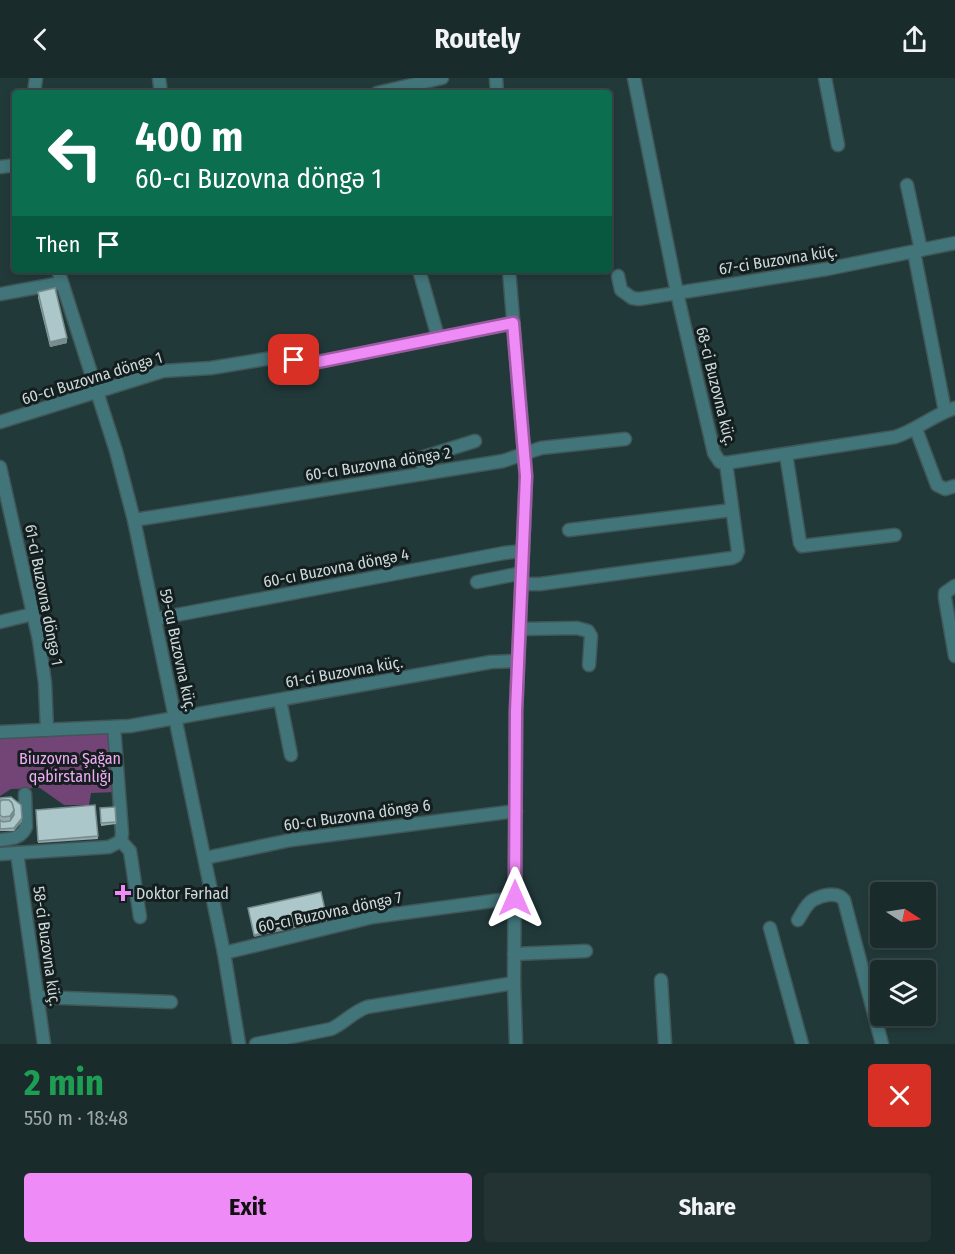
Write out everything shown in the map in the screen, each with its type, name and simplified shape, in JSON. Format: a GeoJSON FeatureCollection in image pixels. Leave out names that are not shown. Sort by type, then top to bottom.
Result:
{"type":"FeatureCollection","features":[{"type":"Feature","properties":{"kind":"street"},"geometry":{"type":"LineString","coordinates":[[390,90],[442,78]]}},
{"type":"Feature","properties":{"kind":"street","name":"68-ci Buzovna küç."},"geometry":{"type":"LineString","coordinates":[[634,78],[677,293],[714,453],[720,462],[726,463],[877,440],[916,429],[950,410]]}},
{"type":"Feature","properties":{"kind":"street"},"geometry":{"type":"LineString","coordinates":[[825,78],[838,145]]}},
{"type":"Feature","properties":{"kind":"street"},"geometry":{"type":"LineString","coordinates":[[907,185],[950,410]]}},
{"type":"Feature","properties":{"kind":"street","name":"67-ci Buzovna küç."},"geometry":{"type":"LineString","coordinates":[[618,276],[621,290],[632,298],[639,299],[827,269],[955,243]]}},
{"type":"Feature","properties":{"kind":"street","name":"59-cu Buzovna küç."},"geometry":{"type":"LineString","coordinates":[[59,273],[124,479],[134,520],[205,858],[239,1044]]}},
{"type":"Feature","properties":{"kind":"street"},"geometry":{"type":"LineString","coordinates":[[420,273],[438,337]]}},
{"type":"Feature","properties":{"kind":"street"},"geometry":{"type":"LineString","coordinates":[[509,273],[526,484],[516,711],[513,983],[516,1044]]}},
{"type":"Feature","properties":{"kind":"street"},"geometry":{"type":"LineString","coordinates":[[0,294],[61,283]]}},
{"type":"Feature","properties":{"kind":"street","name":"60-cı Buzovna döngə 1"},"geometry":{"type":"LineString","coordinates":[[0,422],[163,371],[211,368],[278,357],[313,363],[513,323]]}},
{"type":"Feature","properties":{"kind":"street"},"geometry":{"type":"LineString","coordinates":[[916,429],[937,485],[945,489],[955,486]]}},
{"type":"Feature","properties":{"kind":"street","name":"60-cı Buzovna döngə 2"},"geometry":{"type":"LineString","coordinates":[[134,520],[510,460],[541,448],[625,439]]}},
{"type":"Feature","properties":{"kind":"street"},"geometry":{"type":"LineString","coordinates":[[423,474],[424,458],[475,441]]}},
{"type":"Feature","properties":{"kind":"street"},"geometry":{"type":"LineString","coordinates":[[786,454],[802,546],[894,535]]}},
{"type":"Feature","properties":{"kind":"street"},"geometry":{"type":"LineString","coordinates":[[477,582],[732,558],[738,551],[726,463]]}},
{"type":"Feature","properties":{"kind":"street","name":"61-ci Buzovna döngə 1"},"geometry":{"type":"LineString","coordinates":[[0,468],[33,614],[45,683],[47,730]]}},
{"type":"Feature","properties":{"kind":"street"},"geometry":{"type":"LineString","coordinates":[[568,530],[732,510]]}},
{"type":"Feature","properties":{"kind":"street","name":"60-cı Buzovna döngə 4"},"geometry":{"type":"LineString","coordinates":[[155,619],[523,551]]}},
{"type":"Feature","properties":{"kind":"street"},"geometry":{"type":"LineString","coordinates":[[955,586],[945,593],[945,598],[955,656]]}},
{"type":"Feature","properties":{"kind":"street"},"geometry":{"type":"LineString","coordinates":[[0,622],[33,614]]}},
{"type":"Feature","properties":{"kind":"street"},"geometry":{"type":"LineString","coordinates":[[520,629],[577,628],[588,631],[591,636],[589,664]]}},
{"type":"Feature","properties":{"kind":"street","name":"61-ci Buzovna küç."},"geometry":{"type":"LineString","coordinates":[[0,732],[114,727],[491,662],[518,661]]}},
{"type":"Feature","properties":{"kind":"street"},"geometry":{"type":"LineString","coordinates":[[280,700],[291,755]]}},
{"type":"Feature","properties":{"kind":"street"},"geometry":{"type":"LineString","coordinates":[[114,727],[121,841],[130,851],[140,917]]}},
{"type":"Feature","properties":{"kind":"street"},"geometry":{"type":"LineString","coordinates":[[0,840],[15,838],[24,832],[26,827],[25,794]]}},
{"type":"Feature","properties":{"kind":"street","name":"60-cı Buzovna döngə 6"},"geometry":{"type":"LineString","coordinates":[[205,858],[291,840],[516,811]]}},
{"type":"Feature","properties":{"kind":"street"},"geometry":{"type":"LineString","coordinates":[[0,854],[109,846],[121,841]]}},
{"type":"Feature","properties":{"kind":"street","name":"58-ci Buzovna küç."},"geometry":{"type":"LineString","coordinates":[[17,853],[44,1044]]}},
{"type":"Feature","properties":{"kind":"street"},"geometry":{"type":"LineString","coordinates":[[798,920],[813,900],[838,894],[842,896],[882,1044]]}},
{"type":"Feature","properties":{"kind":"street","name":"60-cı Buzovna döngə 7"},"geometry":{"type":"LineString","coordinates":[[224,953],[373,917],[515,898]]}},
{"type":"Feature","properties":{"kind":"street"},"geometry":{"type":"LineString","coordinates":[[770,928],[802,1044]]}},
{"type":"Feature","properties":{"kind":"street"},"geometry":{"type":"LineString","coordinates":[[514,954],[586,951]]}},
{"type":"Feature","properties":{"kind":"street"},"geometry":{"type":"LineString","coordinates":[[661,980],[665,1044]]}},
{"type":"Feature","properties":{"kind":"street"},"geometry":{"type":"LineString","coordinates":[[256,1044],[331,1029],[367,1007],[513,983]]}},
{"type":"Feature","properties":{"kind":"street"},"geometry":{"type":"LineString","coordinates":[[37,997],[171,1002]]}},
{"type":"Feature","properties":{"kind":"green space","name":"Biuzovna Şağan qəbirstanlığı"},"geometry":{"type":"Polygon","coordinates":[[[109,733],[115,792],[91,793],[89,805],[64,805],[40,788],[11,789],[0,796],[0,737],[109,733]]]}},
{"type":"Feature","properties":{"kind":"building"},"geometry":{"type":"Polygon","coordinates":[[[55,288],[67,338],[50,342],[38,292],[55,288]]]}},
{"type":"Feature","properties":{"kind":"building"},"geometry":{"type":"Polygon","coordinates":[[[11,797],[21,805],[22,818],[14,828],[1,829],[0,820],[10,821],[14,810],[9,800],[0,802],[0,798],[11,797]]]}},
{"type":"Feature","properties":{"kind":"building"},"geometry":{"type":"Polygon","coordinates":[[[2,800],[9,800],[12,803],[14,810],[10,816],[0,815],[2,800]]]}},
{"type":"Feature","properties":{"kind":"building"},"geometry":{"type":"Polygon","coordinates":[[[95,805],[98,836],[38,841],[36,810],[95,805]]]}},
{"type":"Feature","properties":{"kind":"building"},"geometry":{"type":"Polygon","coordinates":[[[115,807],[116,822],[101,823],[100,808],[115,807]]]}},
{"type":"Feature","properties":{"kind":"building"},"geometry":{"type":"Polygon","coordinates":[[[321,892],[327,919],[254,935],[248,908],[321,892]]]}},
{"type":"Feature","properties":{"kind":"place","name":"Doktor Fərhad"},"geometry":{"type":"Point","coordinates":[123,893]}},
{"type":"Feature","properties":{"kind":"route"},"geometry":{"type":"LineString","coordinates":[[294,360],[313,363],[513,323],[526,476],[516,711],[515,898]]}}]}
